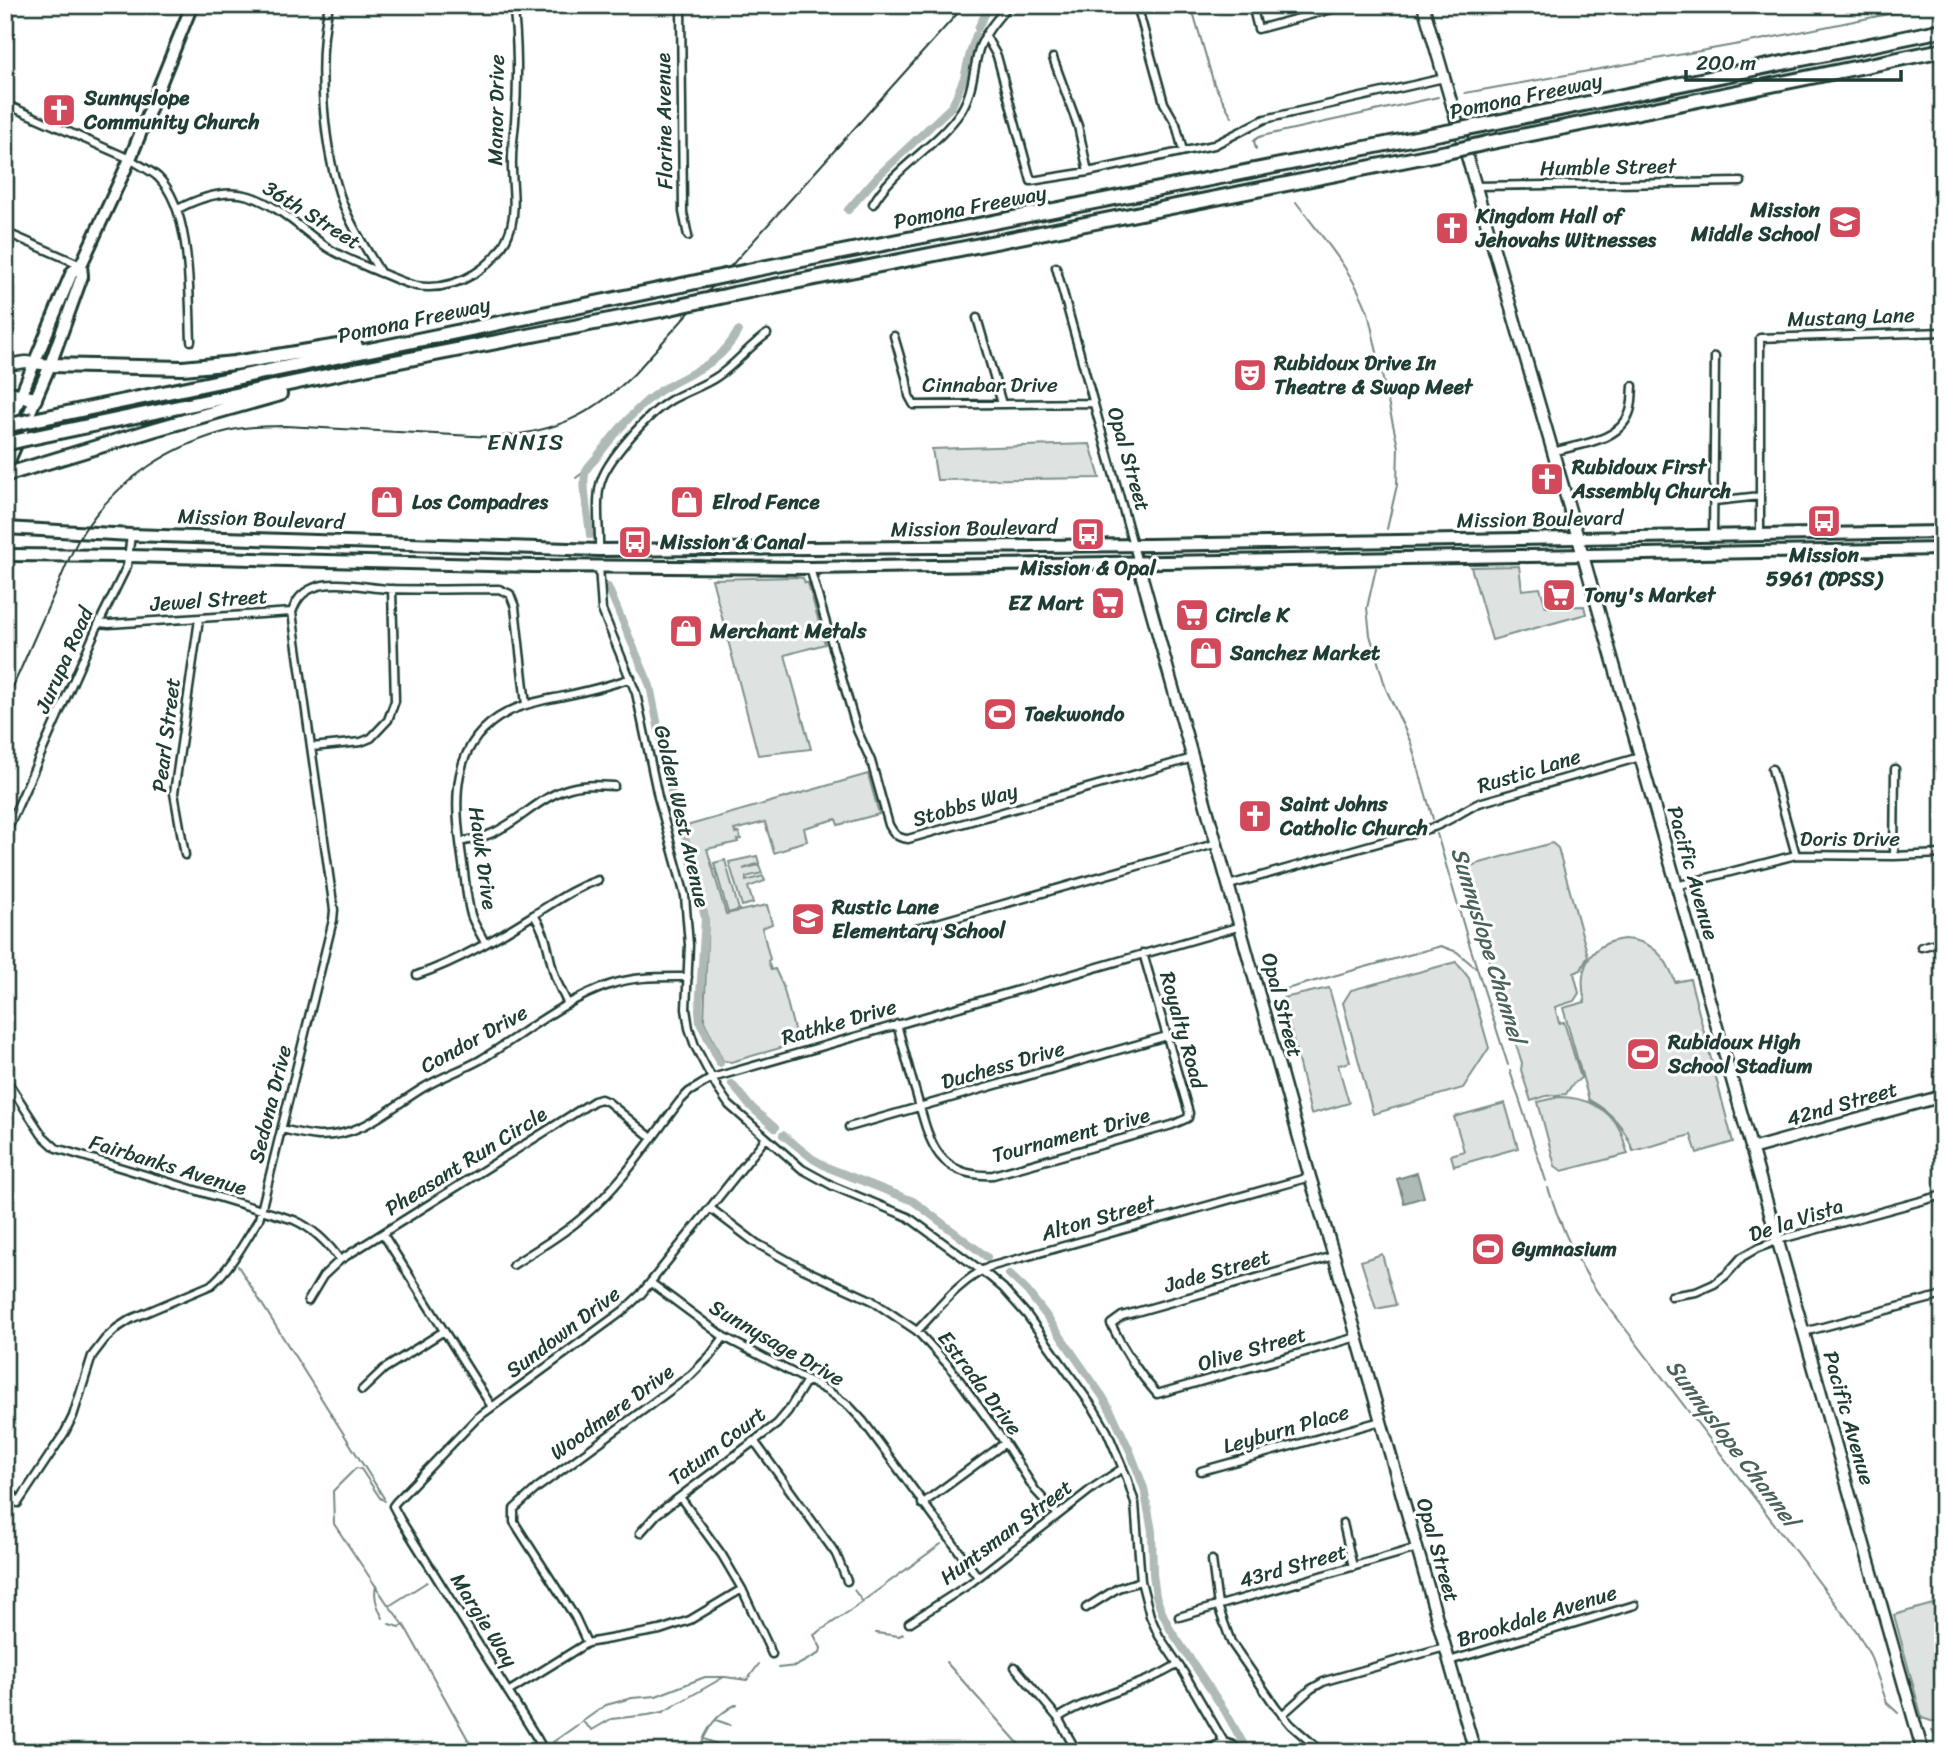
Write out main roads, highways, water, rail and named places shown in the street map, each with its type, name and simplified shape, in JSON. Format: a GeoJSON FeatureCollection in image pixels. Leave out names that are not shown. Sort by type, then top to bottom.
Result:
{"type":"FeatureCollection","features":[{"type":"Feature","properties":{"kind":"highway","name":"Pomona Freeway"},"geometry":{"type":"LineString","coordinates":[[5,429],[33,420],[377,347],[1441,134],[1943,30]]}},
{"type":"Feature","properties":{"kind":"highway","name":"Pomona Freeway"},"geometry":{"type":"LineString","coordinates":[[5,444],[374,366],[1943,50]]}},
{"type":"Feature","properties":{"kind":"highway"},"geometry":{"type":"LineString","coordinates":[[50,365],[183,368],[234,363],[338,346],[377,347]]}},
{"type":"Feature","properties":{"kind":"highway"},"geometry":{"type":"LineString","coordinates":[[5,475],[374,366]]}},
{"type":"Feature","properties":{"kind":"highway"},"geometry":{"type":"LineString","coordinates":[[5,394],[36,399]]}},
{"type":"Feature","properties":{"kind":"main road"},"geometry":{"type":"LineString","coordinates":[[5,429],[22,396],[72,272],[81,265],[130,159],[192,5]]}},
{"type":"Feature","properties":{"kind":"main road"},"geometry":{"type":"LineString","coordinates":[[5,470],[50,365],[82,276],[81,265]]}},
{"type":"Feature","properties":{"kind":"main road","name":"Mission Boulevard"},"geometry":{"type":"LineString","coordinates":[[5,528],[131,535],[599,550],[1133,545],[1943,532]]}},
{"type":"Feature","properties":{"kind":"main road","name":"Mission Boulevard"},"geometry":{"type":"LineString","coordinates":[[5,555],[810,568],[1943,549]]}},
{"type":"Feature","properties":{"kind":"main road"},"geometry":{"type":"LineString","coordinates":[[599,550],[599,566]]}},
{"type":"Feature","properties":{"kind":"waterway"},"geometry":{"type":"LineString","coordinates":[[978,28],[990,5]]}},
{"type":"Feature","properties":{"kind":"waterway","name":"Sunnyslope Channel"},"geometry":{"type":"LineString","coordinates":[[1191,5],[1214,84],[1232,117]]}},
{"type":"Feature","properties":{"kind":"waterway","name":"Sunnyslope Channel"},"geometry":{"type":"LineString","coordinates":[[1465,93],[1745,43],[1933,5]]}},
{"type":"Feature","properties":{"kind":"waterway"},"geometry":{"type":"LineString","coordinates":[[848,210],[877,177],[952,106],[964,78],[976,35]]}},
{"type":"Feature","properties":{"kind":"waterway","name":"Sunnyslope Channel"},"geometry":{"type":"LineString","coordinates":[[1256,149],[1254,141],[1262,136],[1438,97]]}},
{"type":"Feature","properties":{"kind":"waterway","name":"Sunnyslope Channel"},"geometry":{"type":"LineString","coordinates":[[1296,202],[1345,268],[1368,312],[1398,447],[1397,485],[1387,529]]}},
{"type":"Feature","properties":{"kind":"waterway"},"geometry":{"type":"LineString","coordinates":[[590,535],[584,483],[588,468],[636,411],[663,389],[714,360],[731,343],[738,331]]}},
{"type":"Feature","properties":{"kind":"waterway"},"geometry":{"type":"LineString","coordinates":[[576,478],[585,471]]}},
{"type":"Feature","properties":{"kind":"waterway","name":"Sunnyslope Channel"},"geometry":{"type":"LineString","coordinates":[[1376,568],[1367,608],[1370,635],[1386,689],[1411,743],[1433,819]]}},
{"type":"Feature","properties":{"kind":"waterway"},"geometry":{"type":"LineString","coordinates":[[608,587],[650,686],[671,791],[700,896],[705,918],[700,1022],[720,1063]]}},
{"type":"Feature","properties":{"kind":"waterway","name":"Sunnyslope Channel"},"geometry":{"type":"LineString","coordinates":[[1437,834],[1508,1065]]}},
{"type":"Feature","properties":{"kind":"waterway"},"geometry":{"type":"LineString","coordinates":[[1272,993],[1441,946],[1457,952],[1477,969]]}},
{"type":"Feature","properties":{"kind":"waterway","name":"Sunnyslope Channel"},"geometry":{"type":"LineString","coordinates":[[1510,1071],[1546,1181]]}},
{"type":"Feature","properties":{"kind":"waterway"},"geometry":{"type":"LineString","coordinates":[[732,1084],[749,1105],[775,1128]]}},
{"type":"Feature","properties":{"kind":"waterway"},"geometry":{"type":"LineString","coordinates":[[783,1135],[829,1168],[913,1201],[987,1257]]}},
{"type":"Feature","properties":{"kind":"waterway","name":"Sunnyslope Channel"},"geometry":{"type":"LineString","coordinates":[[1548,1188],[1569,1242],[1598,1293],[1857,1632],[1870,1655],[1887,1703],[1898,1713]]}},
{"type":"Feature","properties":{"kind":"waterway"},"geometry":{"type":"LineString","coordinates":[[238,1266],[384,1498]]}},
{"type":"Feature","properties":{"kind":"waterway"},"geometry":{"type":"LineString","coordinates":[[1009,1274],[1045,1314],[1114,1417],[1144,1488],[1152,1531],[1156,1596],[1161,1610],[1170,1629],[1225,1711],[1248,1752]]}},
{"type":"Feature","properties":{"kind":"waterway"},"geometry":{"type":"LineString","coordinates":[[385,1501],[380,1498],[361,1469],[356,1468],[333,1491],[334,1524],[389,1606],[427,1582]]}},
{"type":"Feature","properties":{"kind":"waterway"},"geometry":{"type":"LineString","coordinates":[[863,1601],[941,1544]]}},
{"type":"Feature","properties":{"kind":"waterway"},"geometry":{"type":"LineString","coordinates":[[376,1586],[376,1599],[383,1618]]}},
{"type":"Feature","properties":{"kind":"waterway"},"geometry":{"type":"LineString","coordinates":[[778,1668],[796,1666],[820,1653],[821,1648],[814,1635],[863,1602],[854,1590]]}},
{"type":"Feature","properties":{"kind":"waterway"},"geometry":{"type":"LineString","coordinates":[[390,1607],[404,1625],[475,1752]]}},
{"type":"Feature","properties":{"kind":"waterway"},"geometry":{"type":"LineString","coordinates":[[389,1624],[400,1627],[404,1625]]}},
{"type":"Feature","properties":{"kind":"waterway"},"geometry":{"type":"LineString","coordinates":[[876,1633],[899,1636],[903,1634]]}},
{"type":"Feature","properties":{"kind":"waterway"},"geometry":{"type":"LineString","coordinates":[[946,1662],[1026,1752]]}},
{"type":"Feature","properties":{"kind":"waterway"},"geometry":{"type":"LineString","coordinates":[[553,1742],[606,1705],[632,1698],[656,1696],[705,1677],[747,1680],[759,1664]]}},
{"type":"Feature","properties":{"kind":"waterway"},"geometry":{"type":"LineString","coordinates":[[584,1723],[592,1730],[611,1719],[663,1712],[724,1677]]}},
{"type":"Feature","properties":{"kind":"waterway"},"geometry":{"type":"LineString","coordinates":[[698,1752],[713,1723],[737,1704]]}},
{"type":"Feature","properties":{"kind":"waterway"},"geometry":{"type":"LineString","coordinates":[[716,1720],[730,1725]]}},
{"type":"Feature","properties":{"kind":"waterway","name":"Sunnyslope Channel"},"geometry":{"type":"LineString","coordinates":[[1932,1731],[1943,1744]]}},
{"type":"Feature","properties":{"kind":"waterway"},"geometry":{"type":"LineString","coordinates":[[704,1739],[738,1752]]}},
{"type":"Feature","properties":{"kind":"waterway"},"geometry":{"type":"LineString","coordinates":[[593,1752],[605,1748],[627,1752]]}},
{"type":"Feature","properties":{"kind":"railway"},"geometry":{"type":"LineString","coordinates":[[5,704],[80,536],[114,494],[131,479],[189,444],[245,428],[285,426],[492,437],[534,432],[586,412],[634,374],[965,5]]}},
{"type":"Feature","properties":{"kind":"place","name":"Sunnyslope Community Church"},"geometry":{"type":"Point","coordinates":[59,110]}},
{"type":"Feature","properties":{"kind":"place","name":"Mission Middle School"},"geometry":{"type":"Point","coordinates":[1845,222]}},
{"type":"Feature","properties":{"kind":"place","name":"Kingdom Hall of Jehovahs Witnesses"},"geometry":{"type":"Point","coordinates":[1452,228]}},
{"type":"Feature","properties":{"kind":"place","name":"Rubidoux Drive In Theatre & Swap Meet"},"geometry":{"type":"Point","coordinates":[1250,375]}},
{"type":"Feature","properties":{"kind":"place","name":"Rubidoux First Assembly Church"},"geometry":{"type":"Point","coordinates":[1547,479]}},
{"type":"Feature","properties":{"kind":"place","name":"Los Compadres"},"geometry":{"type":"Point","coordinates":[387,502]}},
{"type":"Feature","properties":{"kind":"place","name":"Elrod Fence"},"geometry":{"type":"Point","coordinates":[687,502]}},
{"type":"Feature","properties":{"kind":"place","name":"Mission 5961 (DPSS)"},"geometry":{"type":"Point","coordinates":[1824,521]}},
{"type":"Feature","properties":{"kind":"place","name":"Mission & Opal"},"geometry":{"type":"Point","coordinates":[1088,534]}},
{"type":"Feature","properties":{"kind":"place","name":"Mission & Canal"},"geometry":{"type":"Point","coordinates":[635,542]}},
{"type":"Feature","properties":{"kind":"place","name":"Tony's Market"},"geometry":{"type":"Point","coordinates":[1559,595]}},
{"type":"Feature","properties":{"kind":"place","name":"EZ Mart"},"geometry":{"type":"Point","coordinates":[1108,603]}},
{"type":"Feature","properties":{"kind":"place","name":"Circle K"},"geometry":{"type":"Point","coordinates":[1192,615]}},
{"type":"Feature","properties":{"kind":"place","name":"Merchant Metals"},"geometry":{"type":"Point","coordinates":[686,631]}},
{"type":"Feature","properties":{"kind":"place","name":"Sanchez Market"},"geometry":{"type":"Point","coordinates":[1206,653]}},
{"type":"Feature","properties":{"kind":"place","name":"Taekwondo"},"geometry":{"type":"Point","coordinates":[1000,714]}},
{"type":"Feature","properties":{"kind":"place","name":"Saint Johns Catholic Church"},"geometry":{"type":"Point","coordinates":[1255,816]}},
{"type":"Feature","properties":{"kind":"place","name":"Rustic Lane Elementary School"},"geometry":{"type":"Point","coordinates":[808,919]}},
{"type":"Feature","properties":{"kind":"place","name":"Rubidoux High School Stadium"},"geometry":{"type":"Point","coordinates":[1643,1054]}},
{"type":"Feature","properties":{"kind":"place","name":"Gymnasium"},"geometry":{"type":"Point","coordinates":[1488,1249]}},
{"type":"Feature","properties":{"kind":"district","name":"ENNIS"},"geometry":{"type":"Point","coordinates":[526,442]}}]}
